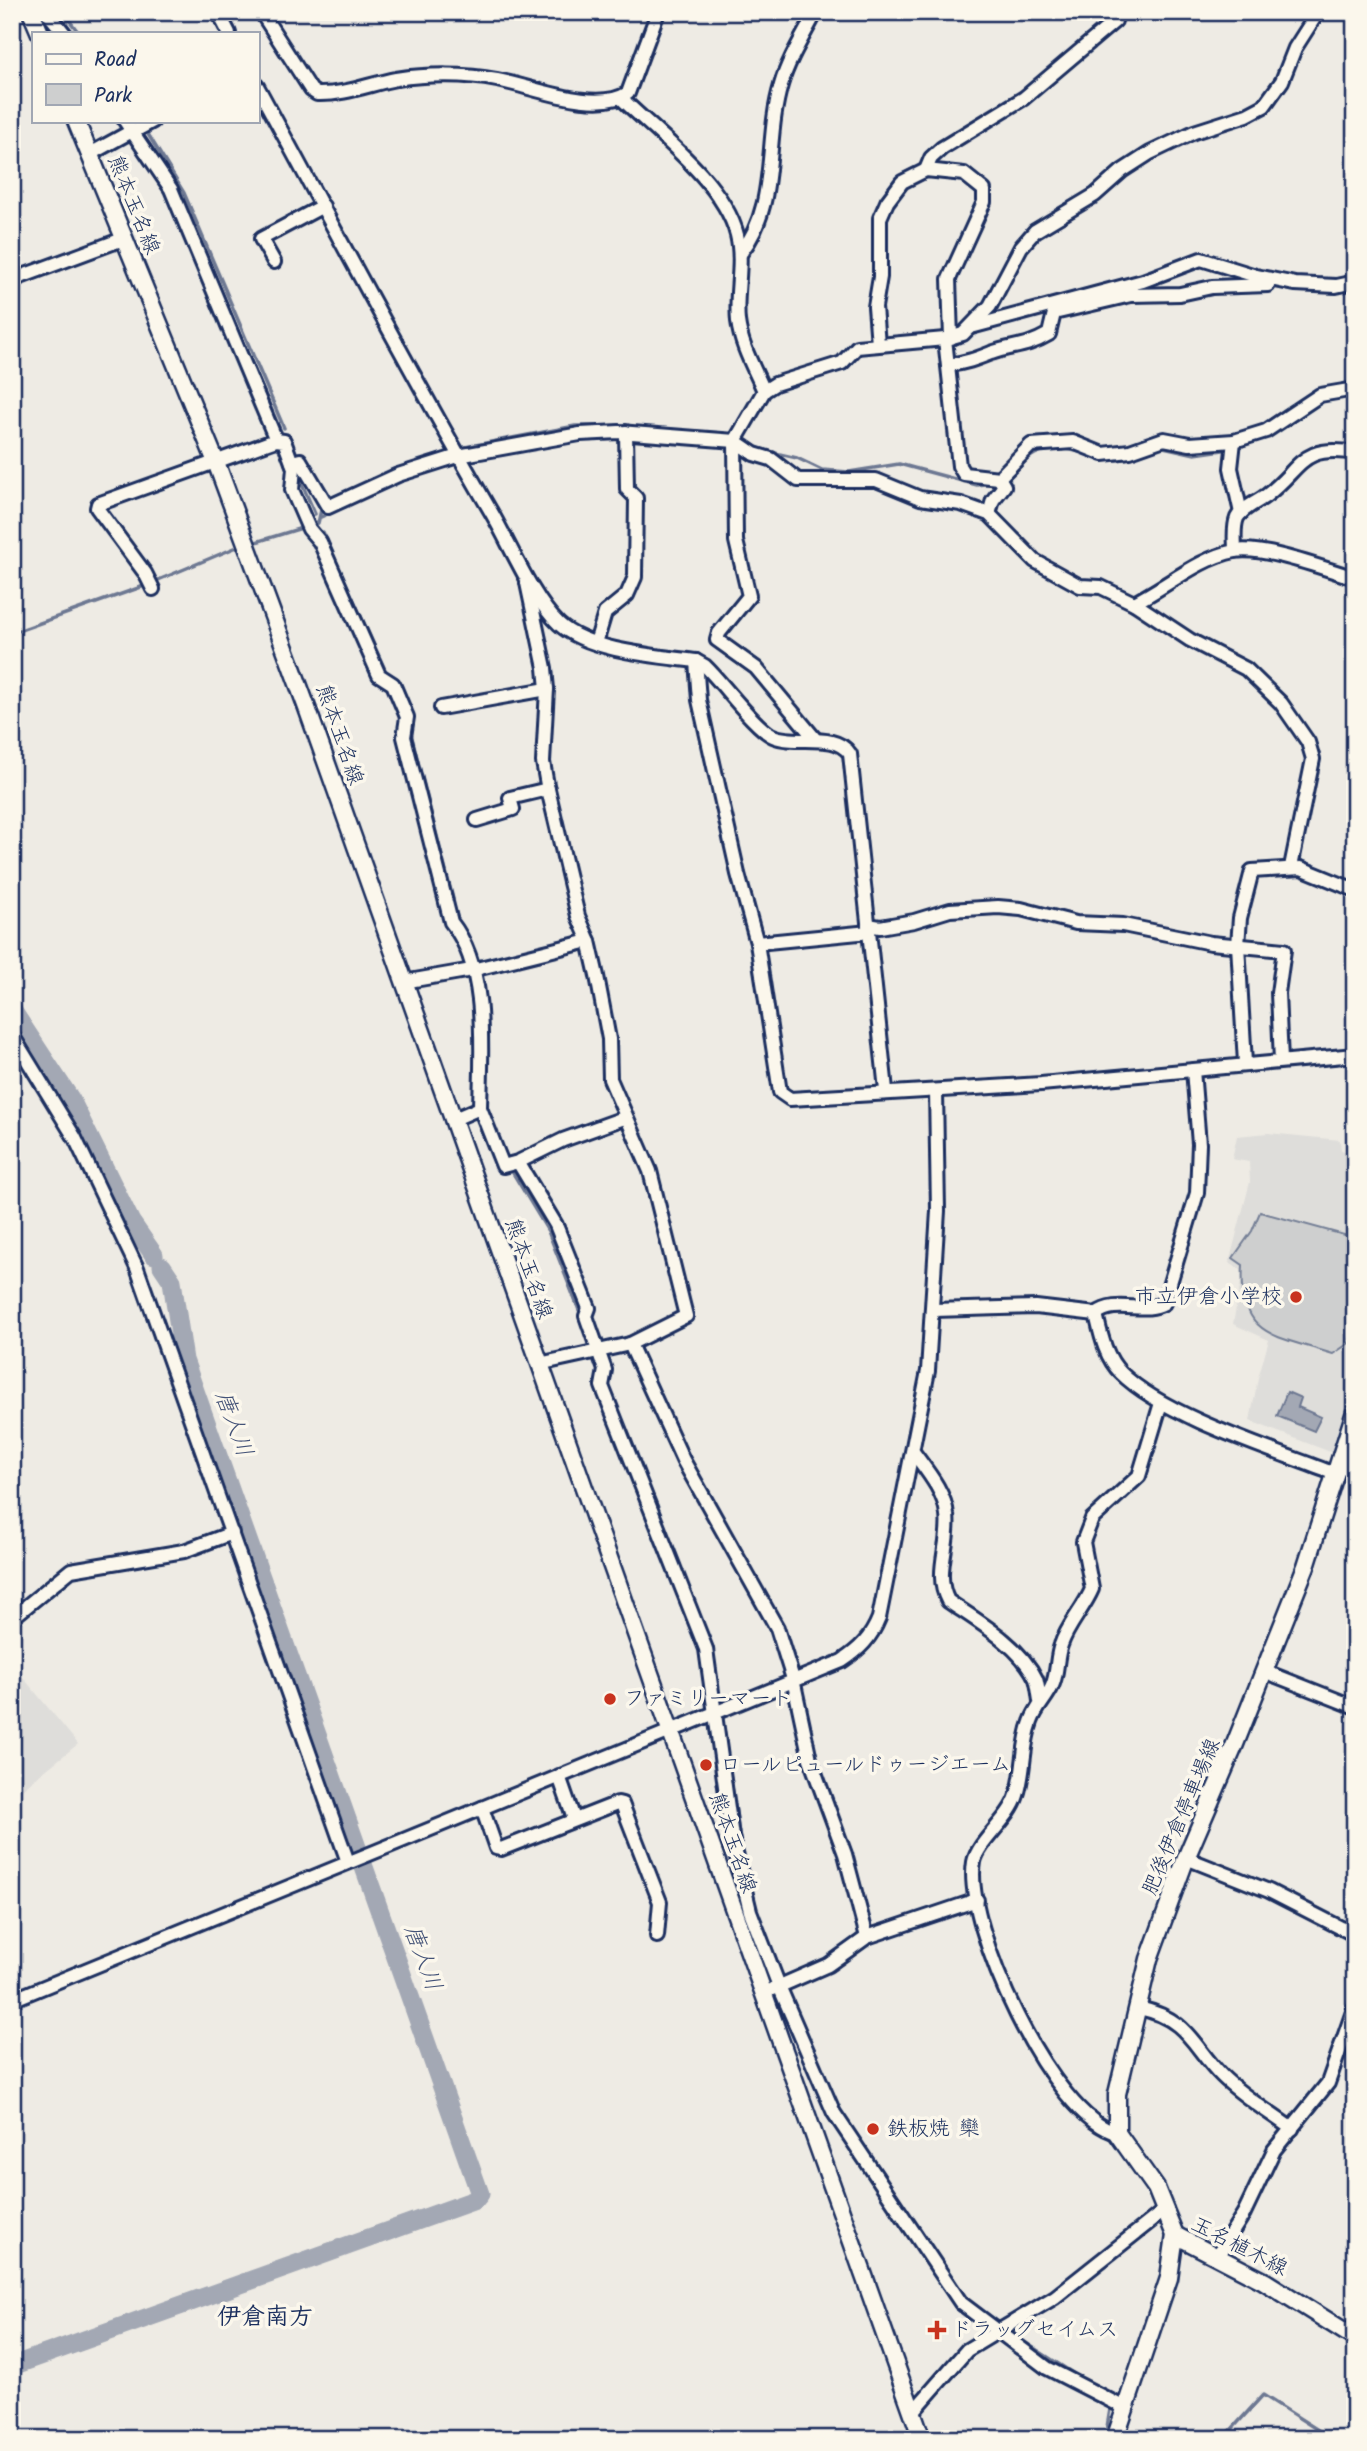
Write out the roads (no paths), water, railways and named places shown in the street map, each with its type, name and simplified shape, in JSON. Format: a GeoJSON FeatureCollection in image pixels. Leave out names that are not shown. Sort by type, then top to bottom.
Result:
{"type":"FeatureCollection","features":[{"type":"Feature","properties":{"kind":"main road"},"geometry":{"type":"LineString","coordinates":[[31,12],[40,32]]}},
{"type":"Feature","properties":{"kind":"main road","name":"熊本玉名線"},"geometry":{"type":"LineString","coordinates":[[76,122],[123,239],[169,341],[216,462],[922,2439]]}},
{"type":"Feature","properties":{"kind":"main road","name":"肥後伊倉停車場線"},"geometry":{"type":"LineString","coordinates":[[1117,2133],[1117,2094],[1149,1959],[1185,1858],[1306,1566],[1355,1412]]}},
{"type":"Feature","properties":{"kind":"main road"},"geometry":{"type":"LineString","coordinates":[[1117,2133],[1156,2188],[1175,2235]]}},
{"type":"Feature","properties":{"kind":"main road","name":"玉名植木線"},"geometry":{"type":"LineString","coordinates":[[1115,2439],[1169,2278],[1175,2235],[1218,2255],[1355,2338]]}},
{"type":"Feature","properties":{"kind":"street"},"geometry":{"type":"LineString","coordinates":[[47,12],[63,32]]}},
{"type":"Feature","properties":{"kind":"street"},"geometry":{"type":"LineString","coordinates":[[218,12],[228,32]]}},
{"type":"Feature","properties":{"kind":"street"},"geometry":{"type":"LineString","coordinates":[[261,12],[311,90],[317,94],[398,79],[467,76],[499,80],[576,99],[621,98],[628,93],[638,73],[657,12]]}},
{"type":"Feature","properties":{"kind":"street"},"geometry":{"type":"LineString","coordinates":[[740,254],[752,239],[770,185],[775,113],[781,82],[816,12]]}},
{"type":"Feature","properties":{"kind":"street"},"geometry":{"type":"LineString","coordinates":[[816,740],[756,668],[717,640],[719,633],[749,596],[736,541],[735,441],[764,391],[775,384],[842,363],[857,346],[948,338],[963,334],[990,306],[1021,247],[1035,231],[1095,195],[1122,171],[1150,153],[1194,132],[1247,115],[1264,106],[1282,81],[1295,48],[1318,12]]}},
{"type":"Feature","properties":{"kind":"street"},"geometry":{"type":"LineString","coordinates":[[926,170],[931,158],[949,143],[1024,99],[1045,77],[1115,21]]}},
{"type":"Feature","properties":{"kind":"street"},"geometry":{"type":"LineString","coordinates":[[259,90],[458,456],[512,545],[526,579],[547,689],[543,762],[578,916],[589,941],[609,1038],[610,1079],[624,1118],[650,1171],[686,1316],[630,1345],[538,1364]]}},
{"type":"Feature","properties":{"kind":"street"},"geometry":{"type":"LineString","coordinates":[[621,98],[707,182],[737,233],[740,254],[738,320],[744,345],[764,391]]}},
{"type":"Feature","properties":{"kind":"street"},"geometry":{"type":"LineString","coordinates":[[90,154],[137,127],[171,189],[276,440]]}},
{"type":"Feature","properties":{"kind":"street"},"geometry":{"type":"LineString","coordinates":[[878,344],[875,307],[880,278],[880,218],[887,201],[902,182],[926,170],[964,174],[984,191],[984,202],[949,279],[948,365],[959,466],[964,474],[1001,481],[1004,486],[993,500],[989,514]]}},
{"type":"Feature","properties":{"kind":"street"},"geometry":{"type":"LineString","coordinates":[[274,262],[261,239],[323,206]]}},
{"type":"Feature","properties":{"kind":"street"},"geometry":{"type":"LineString","coordinates":[[12,280],[123,239]]}},
{"type":"Feature","properties":{"kind":"street"},"geometry":{"type":"LineString","coordinates":[[970,327],[1143,281],[1201,259],[1256,276],[1295,284]]}},
{"type":"Feature","properties":{"kind":"street"},"geometry":{"type":"LineString","coordinates":[[948,365],[973,362],[993,353],[1027,346],[1049,334],[1054,313],[1131,295],[1180,294],[1234,285],[1336,286],[1355,282]]}},
{"type":"Feature","properties":{"kind":"street"},"geometry":{"type":"LineString","coordinates":[[1001,481],[1031,445],[1055,441],[1073,442],[1102,454],[1130,451],[1164,439],[1190,444],[1235,446],[1266,430],[1320,395],[1355,389]]}},
{"type":"Feature","properties":{"kind":"street"},"geometry":{"type":"LineString","coordinates":[[292,462],[300,460],[328,507],[398,475],[458,456],[580,434],[626,432],[735,441],[754,454],[771,459],[797,480],[876,480],[920,498],[961,504],[989,514],[1035,561],[1080,586],[1101,587],[1134,603],[1190,640],[1246,668],[1281,703],[1308,742],[1313,758],[1291,867]]}},
{"type":"Feature","properties":{"kind":"street"},"geometry":{"type":"LineString","coordinates":[[596,643],[605,613],[627,594],[635,577],[636,498],[627,489],[626,432]]}},
{"type":"Feature","properties":{"kind":"street"},"geometry":{"type":"LineString","coordinates":[[151,585],[97,508],[98,504],[276,440],[284,441],[292,462],[292,490],[307,526],[320,542],[379,675],[393,684],[407,717],[404,737],[452,922],[461,934],[471,970],[482,1026],[480,1108],[503,1166],[624,1118]]}},
{"type":"Feature","properties":{"kind":"street"},"geometry":{"type":"LineString","coordinates":[[1235,446],[1231,468],[1241,513],[1236,526],[1235,551]]}},
{"type":"Feature","properties":{"kind":"street"},"geometry":{"type":"LineString","coordinates":[[1241,513],[1270,493],[1303,458],[1319,452],[1355,453]]}},
{"type":"Feature","properties":{"kind":"street"},"geometry":{"type":"LineString","coordinates":[[1134,603],[1192,570],[1235,551],[1294,559],[1355,578]]}},
{"type":"Feature","properties":{"kind":"street"},"geometry":{"type":"LineString","coordinates":[[526,579],[558,624],[596,643],[696,661],[716,677],[773,736],[795,742],[816,740],[839,745],[850,754],[886,1090]]}},
{"type":"Feature","properties":{"kind":"street"},"geometry":{"type":"LineString","coordinates":[[696,661],[699,700],[738,874],[757,943],[780,1093],[790,1099],[886,1090],[936,1091],[1355,1055]]}},
{"type":"Feature","properties":{"kind":"street"},"geometry":{"type":"LineString","coordinates":[[442,708],[547,689]]}},
{"type":"Feature","properties":{"kind":"street"},"geometry":{"type":"LineString","coordinates":[[477,820],[513,809],[510,798],[548,789]]}},
{"type":"Feature","properties":{"kind":"street"},"geometry":{"type":"LineString","coordinates":[[1245,1063],[1238,945],[1240,918],[1252,871],[1301,868],[1355,890]]}},
{"type":"Feature","properties":{"kind":"street"},"geometry":{"type":"LineString","coordinates":[[757,943],[869,929],[914,921],[950,910],[998,907],[1021,909],[1076,923],[1123,925],[1211,943],[1284,950],[1279,993],[1281,1060]]}},
{"type":"Feature","properties":{"kind":"street"},"geometry":{"type":"LineString","coordinates":[[403,982],[471,970],[589,941]]}},
{"type":"Feature","properties":{"kind":"street"},"geometry":{"type":"LineString","coordinates":[[12,1035],[75,1138],[138,1268],[232,1533],[356,1859]]}},
{"type":"Feature","properties":{"kind":"street"},"geometry":{"type":"LineString","coordinates":[[934,1310],[1036,1307],[1096,1314],[1105,1307],[1157,1307],[1169,1296],[1197,1192],[1199,1144],[1193,1070]]}},
{"type":"Feature","properties":{"kind":"street"},"geometry":{"type":"LineString","coordinates":[[12,2000],[842,1661],[860,1649],[873,1633],[879,1618],[914,1453],[928,1371],[934,1310],[938,1211],[936,1091]]}},
{"type":"Feature","properties":{"kind":"street"},"geometry":{"type":"LineString","coordinates":[[452,1120],[480,1108]]}},
{"type":"Feature","properties":{"kind":"street"},"geometry":{"type":"LineString","coordinates":[[513,1164],[556,1225],[589,1308],[586,1316],[605,1370],[602,1386],[706,1649],[721,1709],[732,1837],[750,1911],[784,1984],[834,2113],[961,2303],[1069,2381],[1125,2408]]}},
{"type":"Feature","properties":{"kind":"street"},"geometry":{"type":"LineString","coordinates":[[1096,1314],[1104,1346],[1111,1361],[1121,1373],[1161,1403],[1337,1470],[1355,1471]]}},
{"type":"Feature","properties":{"kind":"street"},"geometry":{"type":"LineString","coordinates":[[630,1345],[683,1460],[724,1536],[764,1600],[777,1628],[793,1679],[810,1759],[845,1854],[867,1937]]}},
{"type":"Feature","properties":{"kind":"street"},"geometry":{"type":"LineString","coordinates":[[1117,2133],[1094,2123],[1069,2096],[1031,2044],[995,1969],[977,1900],[975,1857],[1007,1816],[1017,1796],[1029,1725],[1040,1701],[1051,1690],[1062,1642],[1092,1589],[1083,1546],[1087,1531],[1092,1519],[1139,1476],[1161,1403]]}},
{"type":"Feature","properties":{"kind":"street"},"geometry":{"type":"LineString","coordinates":[[914,1453],[946,1505],[948,1518],[941,1580],[943,1592],[948,1601],[1000,1636],[1011,1648],[1035,1678],[1040,1701]]}},
{"type":"Feature","properties":{"kind":"street"},"geometry":{"type":"LineString","coordinates":[[12,1618],[71,1570],[184,1551],[232,1533]]}},
{"type":"Feature","properties":{"kind":"street"},"geometry":{"type":"LineString","coordinates":[[1264,1671],[1355,1707]]}},
{"type":"Feature","properties":{"kind":"street"},"geometry":{"type":"LineString","coordinates":[[559,1776],[574,1819]]}},
{"type":"Feature","properties":{"kind":"street"},"geometry":{"type":"LineString","coordinates":[[482,1808],[496,1848],[618,1803],[622,1804],[660,1902],[657,1936]]}},
{"type":"Feature","properties":{"kind":"street"},"geometry":{"type":"LineString","coordinates":[[1185,1858],[1269,1891],[1355,1935]]}},
{"type":"Feature","properties":{"kind":"street"},"geometry":{"type":"LineString","coordinates":[[763,1994],[828,1965],[867,1937],[977,1900]]}},
{"type":"Feature","properties":{"kind":"street"},"geometry":{"type":"LineString","coordinates":[[1218,2255],[1244,2213],[1274,2150],[1328,2083],[1355,2006]]}},
{"type":"Feature","properties":{"kind":"street"},"geometry":{"type":"LineString","coordinates":[[1139,2008],[1154,2011],[1190,2034],[1221,2076],[1292,2130]]}},
{"type":"Feature","properties":{"kind":"street"},"geometry":{"type":"LineString","coordinates":[[912,2413],[967,2350],[1055,2297],[1166,2209]]}},
{"type":"Feature","properties":{"kind":"waterway"},"geometry":{"type":"LineString","coordinates":[[58,12],[72,32]]}},
{"type":"Feature","properties":{"kind":"waterway"},"geometry":{"type":"LineString","coordinates":[[63,12],[78,32]]}},
{"type":"Feature","properties":{"kind":"waterway"},"geometry":{"type":"LineString","coordinates":[[133,122],[174,183]]}},
{"type":"Feature","properties":{"kind":"waterway"},"geometry":{"type":"LineString","coordinates":[[141,122],[184,193],[284,428]]}},
{"type":"Feature","properties":{"kind":"waterway"},"geometry":{"type":"LineString","coordinates":[[178,190],[282,434]]}},
{"type":"Feature","properties":{"kind":"waterway"},"geometry":{"type":"LineString","coordinates":[[460,448],[575,426],[620,426]]}},
{"type":"Feature","properties":{"kind":"waterway"},"geometry":{"type":"LineString","coordinates":[[642,428],[731,434]]}},
{"type":"Feature","properties":{"kind":"waterway"},"geometry":{"type":"LineString","coordinates":[[1238,448],[1275,432]]}},
{"type":"Feature","properties":{"kind":"waterway"},"geometry":{"type":"LineString","coordinates":[[743,440],[762,450],[797,458],[822,470],[849,472],[899,464],[977,485],[997,482]]}},
{"type":"Feature","properties":{"kind":"waterway"},"geometry":{"type":"LineString","coordinates":[[1159,446],[1195,454],[1230,449]]}},
{"type":"Feature","properties":{"kind":"waterway"},"geometry":{"type":"LineString","coordinates":[[1059,448],[1112,460],[1122,460],[1149,451]]}},
{"type":"Feature","properties":{"kind":"waterway"},"geometry":{"type":"LineString","coordinates":[[1004,479],[1033,455],[1048,449]]}},
{"type":"Feature","properties":{"kind":"waterway"},"geometry":{"type":"LineString","coordinates":[[299,477],[315,514]]}},
{"type":"Feature","properties":{"kind":"waterway"},"geometry":{"type":"LineString","coordinates":[[256,542],[318,523],[321,510],[310,488]]}},
{"type":"Feature","properties":{"kind":"waterway"},"geometry":{"type":"LineString","coordinates":[[321,517],[384,488]]}},
{"type":"Feature","properties":{"kind":"waterway"},"geometry":{"type":"LineString","coordinates":[[323,532],[387,674]]}},
{"type":"Feature","properties":{"kind":"waterway"},"geometry":{"type":"LineString","coordinates":[[12,633],[144,586],[237,547]]}},
{"type":"Feature","properties":{"kind":"waterway"},"geometry":{"type":"LineString","coordinates":[[411,734],[453,899]]}},
{"type":"Feature","properties":{"kind":"waterway","name":"唐人川"},"geometry":{"type":"LineString","coordinates":[[12,1010],[71,1100],[131,1222],[154,1255]]}},
{"type":"Feature","properties":{"kind":"waterway"},"geometry":{"type":"LineString","coordinates":[[510,1168],[548,1231],[579,1310]]}},
{"type":"Feature","properties":{"kind":"waterway","name":"唐人川"},"geometry":{"type":"LineString","coordinates":[[12,2366],[475,2200],[480,2194],[184,1360],[172,1281],[162,1266]]}},
{"type":"Feature","properties":{"kind":"waterway"},"geometry":{"type":"LineString","coordinates":[[718,1692],[741,1847]]}},
{"type":"Feature","properties":{"kind":"waterway"},"geometry":{"type":"LineString","coordinates":[[1009,2332],[1085,2381]]}},
{"type":"Feature","properties":{"kind":"waterway"},"geometry":{"type":"LineString","coordinates":[[1223,2439],[1263,2395],[1332,2439]]}},
{"type":"Feature","properties":{"kind":"waterway"},"geometry":{"type":"LineString","coordinates":[[1105,2439],[1110,2409]]}},
{"type":"Feature","properties":{"kind":"place","name":"市立伊倉小学校"},"geometry":{"type":"Point","coordinates":[1296,1297]}},
{"type":"Feature","properties":{"kind":"place","name":"ファミリーマート"},"geometry":{"type":"Point","coordinates":[610,1699]}},
{"type":"Feature","properties":{"kind":"place","name":"ロールピュールドゥージエーム"},"geometry":{"type":"Point","coordinates":[706,1765]}},
{"type":"Feature","properties":{"kind":"place","name":"鉄板焼 欒"},"geometry":{"type":"Point","coordinates":[873,2129]}},
{"type":"Feature","properties":{"kind":"place","name":"ドラッグセイムス"},"geometry":{"type":"Point","coordinates":[937,2330]}},
{"type":"Feature","properties":{"kind":"district","name":"伊倉南方"},"geometry":{"type":"Point","coordinates":[265,2317]}}]}
